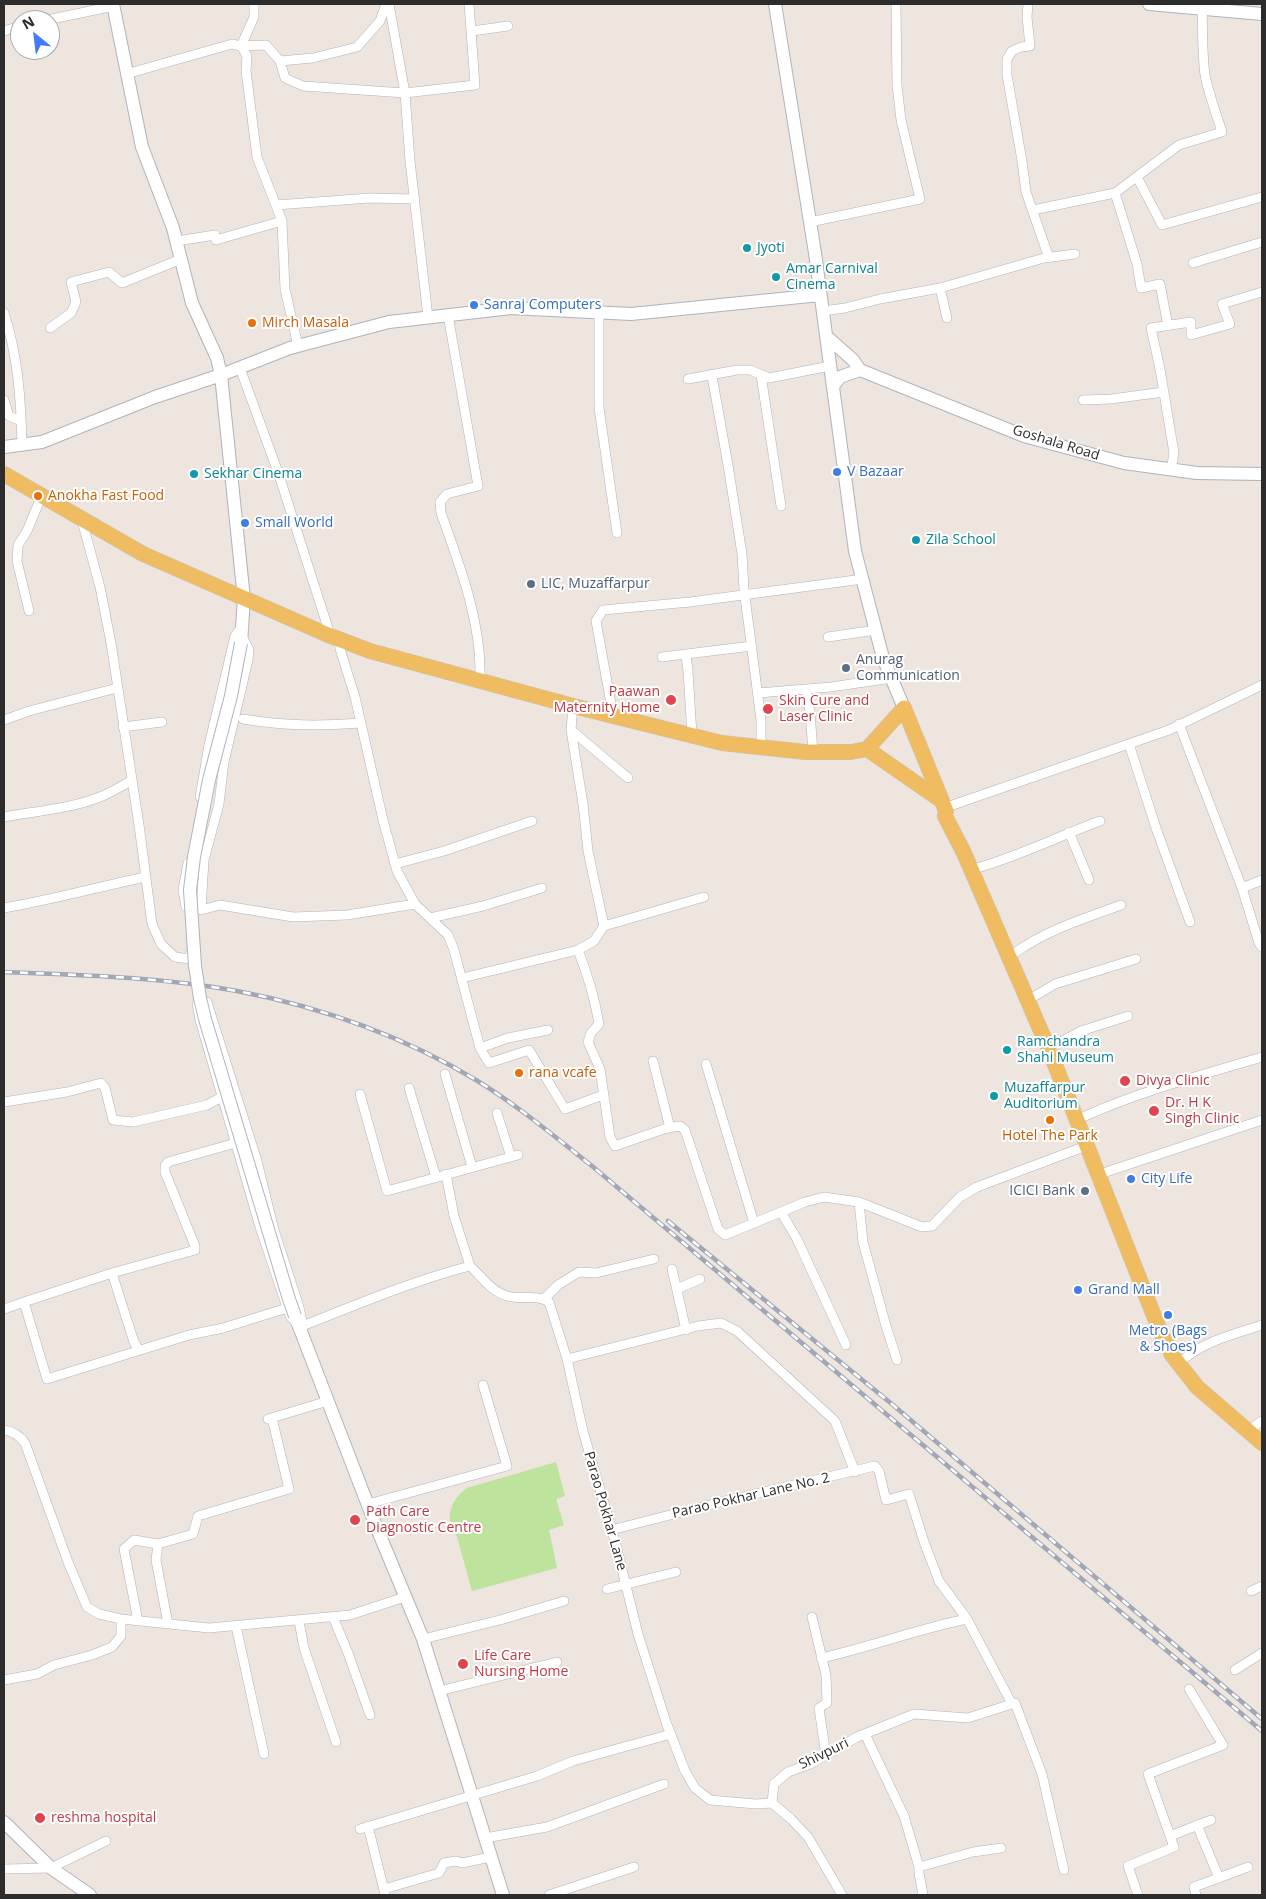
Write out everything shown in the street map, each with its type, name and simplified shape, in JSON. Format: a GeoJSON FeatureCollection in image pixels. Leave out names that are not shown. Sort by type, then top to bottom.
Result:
{"type":"FeatureCollection","features":[{"type":"Feature","properties":{"kind":"main road"},"geometry":{"type":"LineString","coordinates":[[775,4],[810,222],[856,551],[883,658],[944,806],[946,816],[964,853],[1050,1052],[1144,1294],[1172,1355],[1197,1386],[1262,1443]]}},
{"type":"Feature","properties":{"kind":"main road"},"geometry":{"type":"LineString","coordinates":[[1149,4],[1185,5],[1262,14]]}},
{"type":"Feature","properties":{"kind":"main road"},"geometry":{"type":"LineString","coordinates":[[113,5],[142,147],[173,228],[192,303],[217,358],[221,375],[244,599],[242,636],[231,696],[214,755],[194,857],[190,890],[195,966],[200,998],[294,1317],[423,1639],[503,1895]]}},
{"type":"Feature","properties":{"kind":"main road"},"geometry":{"type":"LineString","coordinates":[[4,447],[42,442],[155,397],[298,346],[389,322],[511,308],[631,314],[820,295]]}},
{"type":"Feature","properties":{"kind":"main road"},"geometry":{"type":"LineString","coordinates":[[826,336],[853,360],[860,370],[840,377],[833,386]]}},
{"type":"Feature","properties":{"kind":"main road","name":"Goshala Road"},"geometry":{"type":"LineString","coordinates":[[860,370],[1024,436],[1124,463],[1197,474],[1262,474]]}},
{"type":"Feature","properties":{"kind":"main road"},"geometry":{"type":"LineString","coordinates":[[4,474],[143,554],[334,637],[370,651],[573,706],[613,714],[722,743],[813,752],[851,752],[867,749],[904,708]]}},
{"type":"Feature","properties":{"kind":"main road"},"geometry":{"type":"LineString","coordinates":[[867,749],[951,812],[1035,996],[1159,1307],[1185,1358],[1205,1382],[1260,1426]]}},
{"type":"Feature","properties":{"kind":"main road"},"geometry":{"type":"LineString","coordinates":[[4,1822],[51,1868],[90,1895]]}},
{"type":"Feature","properties":{"kind":"street"},"geometry":{"type":"LineString","coordinates":[[241,46],[254,17],[254,4]]}},
{"type":"Feature","properties":{"kind":"street"},"geometry":{"type":"LineString","coordinates":[[280,61],[313,58],[357,47],[380,21],[387,4]]}},
{"type":"Feature","properties":{"kind":"street"},"geometry":{"type":"LineString","coordinates":[[387,4],[405,93],[409,154],[428,317]]}},
{"type":"Feature","properties":{"kind":"street"},"geometry":{"type":"LineString","coordinates":[[126,74],[232,44],[241,46],[266,45],[280,61],[284,78],[303,86],[405,93],[475,85],[469,4]]}},
{"type":"Feature","properties":{"kind":"street"},"geometry":{"type":"LineString","coordinates":[[810,222],[920,199],[901,120],[897,85],[896,4]]}},
{"type":"Feature","properties":{"kind":"street"},"geometry":{"type":"LineString","coordinates":[[1028,4],[1027,17],[1030,46],[1012,51],[1006,59],[1007,75],[1026,192],[1049,258]]}},
{"type":"Feature","properties":{"kind":"street"},"geometry":{"type":"LineString","coordinates":[[60,17],[113,5]]}},
{"type":"Feature","properties":{"kind":"street"},"geometry":{"type":"LineString","coordinates":[[1033,210],[1115,193],[1179,145],[1222,132],[1211,100],[1203,58],[1202,7]]}},
{"type":"Feature","properties":{"kind":"street"},"geometry":{"type":"LineString","coordinates":[[472,31],[508,26]]}},
{"type":"Feature","properties":{"kind":"street"},"geometry":{"type":"LineString","coordinates":[[241,46],[247,56],[246,71],[257,157],[282,221],[285,289],[298,346]]}},
{"type":"Feature","properties":{"kind":"street"},"geometry":{"type":"LineString","coordinates":[[1137,177],[1162,224],[1262,197]]}},
{"type":"Feature","properties":{"kind":"street"},"geometry":{"type":"LineString","coordinates":[[1115,193],[1137,264],[1141,288],[1160,284],[1168,326]]}},
{"type":"Feature","properties":{"kind":"street"},"geometry":{"type":"LineString","coordinates":[[276,205],[370,198],[415,198]]}},
{"type":"Feature","properties":{"kind":"street"},"geometry":{"type":"LineString","coordinates":[[177,241],[214,235],[216,240],[282,221]]}},
{"type":"Feature","properties":{"kind":"street"},"geometry":{"type":"LineString","coordinates":[[1193,263],[1262,242]]}},
{"type":"Feature","properties":{"kind":"street"},"geometry":{"type":"LineString","coordinates":[[822,311],[940,288],[1049,258],[1074,254]]}},
{"type":"Feature","properties":{"kind":"street"},"geometry":{"type":"LineString","coordinates":[[50,328],[71,313],[76,302],[71,282],[109,272],[122,283],[181,259]]}},
{"type":"Feature","properties":{"kind":"street"},"geometry":{"type":"LineString","coordinates":[[940,288],[947,318]]}},
{"type":"Feature","properties":{"kind":"street"},"geometry":{"type":"LineString","coordinates":[[1171,470],[1174,454],[1151,328],[1191,322],[1191,335],[1230,324],[1222,304],[1262,292]]}},
{"type":"Feature","properties":{"kind":"street"},"geometry":{"type":"LineString","coordinates":[[599,312],[599,408],[617,533]]}},
{"type":"Feature","properties":{"kind":"street"},"geometry":{"type":"LineString","coordinates":[[4,313],[12,340],[21,402],[22,445]]}},
{"type":"Feature","properties":{"kind":"street"},"geometry":{"type":"LineString","coordinates":[[448,315],[478,486],[446,494],[440,502],[441,513],[463,576],[478,642],[480,680]]}},
{"type":"Feature","properties":{"kind":"street"},"geometry":{"type":"LineString","coordinates":[[688,379],[736,370],[750,370],[769,378],[830,366]]}},
{"type":"Feature","properties":{"kind":"street"},"geometry":{"type":"LineString","coordinates":[[240,368],[279,475],[328,628],[340,649],[355,698],[382,820],[395,864],[415,904],[448,935],[462,978],[480,1048],[488,1063],[529,1050],[566,1109],[602,1095]]}},
{"type":"Feature","properties":{"kind":"street"},"geometry":{"type":"LineString","coordinates":[[761,375],[781,506]]}},
{"type":"Feature","properties":{"kind":"street"},"geometry":{"type":"LineString","coordinates":[[712,376],[736,511],[761,720],[761,747]]}},
{"type":"Feature","properties":{"kind":"street"},"geometry":{"type":"LineString","coordinates":[[1083,400],[1111,399],[1164,392]]}},
{"type":"Feature","properties":{"kind":"street"},"geometry":{"type":"LineString","coordinates":[[4,400],[9,416],[21,421]]}},
{"type":"Feature","properties":{"kind":"street"},"geometry":{"type":"LineString","coordinates":[[29,611],[17,561],[18,545],[27,531],[42,495]]}},
{"type":"Feature","properties":{"kind":"street"},"geometry":{"type":"LineString","coordinates":[[80,517],[100,587],[132,780],[152,924],[161,944],[175,957],[190,959],[192,956],[184,885],[209,745],[235,636],[242,636],[249,650],[248,660],[224,762],[219,804],[204,860],[201,910],[220,905],[294,917],[347,915],[415,904]]}},
{"type":"Feature","properties":{"kind":"street"},"geometry":{"type":"LineString","coordinates":[[613,714],[596,621],[603,610],[745,595],[863,579]]}},
{"type":"Feature","properties":{"kind":"street"},"geometry":{"type":"LineString","coordinates":[[828,637],[876,630]]}},
{"type":"Feature","properties":{"kind":"street"},"geometry":{"type":"LineString","coordinates":[[662,657],[752,646]]}},
{"type":"Feature","properties":{"kind":"street"},"geometry":{"type":"LineString","coordinates":[[686,655],[692,735]]}},
{"type":"Feature","properties":{"kind":"street"},"geometry":{"type":"LineString","coordinates":[[758,693],[806,690],[876,682],[892,678]]}},
{"type":"Feature","properties":{"kind":"street"},"geometry":{"type":"LineString","coordinates":[[944,806],[1169,730],[1262,685]]}},
{"type":"Feature","properties":{"kind":"street"},"geometry":{"type":"LineString","coordinates":[[4,720],[29,711],[117,688]]}},
{"type":"Feature","properties":{"kind":"street"},"geometry":{"type":"LineString","coordinates":[[806,690],[810,712],[813,752]]}},
{"type":"Feature","properties":{"kind":"street"},"geometry":{"type":"LineString","coordinates":[[573,706],[571,730],[583,804],[588,851],[604,926]]}},
{"type":"Feature","properties":{"kind":"street"},"geometry":{"type":"LineString","coordinates":[[243,718],[274,724],[316,726],[361,723]]}},
{"type":"Feature","properties":{"kind":"street"},"geometry":{"type":"LineString","coordinates":[[123,727],[162,722]]}},
{"type":"Feature","properties":{"kind":"street"},"geometry":{"type":"LineString","coordinates":[[1179,724],[1242,888],[1259,943],[1262,947]]}},
{"type":"Feature","properties":{"kind":"street"},"geometry":{"type":"LineString","coordinates":[[571,730],[628,778]]}},
{"type":"Feature","properties":{"kind":"street"},"geometry":{"type":"LineString","coordinates":[[1129,744],[1156,828],[1190,922]]}},
{"type":"Feature","properties":{"kind":"street"},"geometry":{"type":"LineString","coordinates":[[4,816],[56,809],[91,800],[103,796],[132,780]]}},
{"type":"Feature","properties":{"kind":"street"},"geometry":{"type":"LineString","coordinates":[[395,864],[444,851],[532,821]]}},
{"type":"Feature","properties":{"kind":"street"},"geometry":{"type":"LineString","coordinates":[[978,868],[1006,859],[1100,821]]}},
{"type":"Feature","properties":{"kind":"street"},"geometry":{"type":"LineString","coordinates":[[1069,832],[1089,880]]}},
{"type":"Feature","properties":{"kind":"street"},"geometry":{"type":"LineString","coordinates":[[4,908],[48,901],[88,889],[146,877]]}},
{"type":"Feature","properties":{"kind":"street"},"geometry":{"type":"LineString","coordinates":[[1242,888],[1262,880]]}},
{"type":"Feature","properties":{"kind":"street"},"geometry":{"type":"LineString","coordinates":[[430,918],[484,906],[542,888]]}},
{"type":"Feature","properties":{"kind":"street"},"geometry":{"type":"LineString","coordinates":[[462,978],[578,950],[594,941],[604,926],[704,897]]}},
{"type":"Feature","properties":{"kind":"street"},"geometry":{"type":"LineString","coordinates":[[1016,952],[1026,945],[1080,920],[1121,905]]}},
{"type":"Feature","properties":{"kind":"street"},"geometry":{"type":"LineString","coordinates":[[578,950],[598,1016],[599,1024],[591,1033],[588,1042],[600,1069],[602,1095],[610,1137],[615,1146],[670,1128],[680,1126],[685,1130],[718,1229],[725,1235],[824,1196],[859,1202],[922,1227],[932,1226],[960,1197],[977,1187],[1086,1146]]}},
{"type":"Feature","properties":{"kind":"street"},"geometry":{"type":"LineString","coordinates":[[1035,996],[1056,984],[1136,960]]}},
{"type":"Feature","properties":{"kind":"street"},"geometry":{"type":"LineString","coordinates":[[207,1002],[235,1090],[302,1322],[294,1317],[260,1227],[200,1020],[198,1004],[207,1002]]}},
{"type":"Feature","properties":{"kind":"street"},"geometry":{"type":"LineString","coordinates":[[1055,1045],[1081,1032],[1128,1016]]}},
{"type":"Feature","properties":{"kind":"street"},"geometry":{"type":"LineString","coordinates":[[480,1048],[508,1038],[548,1030]]}},
{"type":"Feature","properties":{"kind":"street"},"geometry":{"type":"LineString","coordinates":[[1083,1117],[1158,1088],[1262,1057]]}},
{"type":"Feature","properties":{"kind":"street"},"geometry":{"type":"LineString","coordinates":[[653,1061],[670,1128]]}},
{"type":"Feature","properties":{"kind":"street"},"geometry":{"type":"LineString","coordinates":[[706,1064],[754,1223]]}},
{"type":"Feature","properties":{"kind":"street"},"geometry":{"type":"LineString","coordinates":[[446,1074],[472,1167]]}},
{"type":"Feature","properties":{"kind":"street"},"geometry":{"type":"LineString","coordinates":[[4,1102],[67,1092],[101,1083],[105,1088],[113,1120],[133,1122],[207,1105],[235,1090]]}},
{"type":"Feature","properties":{"kind":"street"},"geometry":{"type":"LineString","coordinates":[[409,1088],[436,1177]]}},
{"type":"Feature","properties":{"kind":"street"},"geometry":{"type":"LineString","coordinates":[[360,1094],[387,1191],[514,1156],[497,1112]]}},
{"type":"Feature","properties":{"kind":"street"},"geometry":{"type":"LineString","coordinates":[[1106,1172],[1262,1120]]}},
{"type":"Feature","properties":{"kind":"street"},"geometry":{"type":"LineString","coordinates":[[4,1309],[112,1273],[195,1250],[165,1172],[165,1166],[168,1162],[250,1139]]}},
{"type":"Feature","properties":{"kind":"street"},"geometry":{"type":"LineString","coordinates":[[446,1174],[454,1216],[470,1266],[501,1294],[525,1299],[544,1299],[558,1286],[579,1272],[596,1273],[654,1259]]}},
{"type":"Feature","properties":{"kind":"street"},"geometry":{"type":"LineString","coordinates":[[859,1202],[863,1242],[897,1360]]}},
{"type":"Feature","properties":{"kind":"street"},"geometry":{"type":"LineString","coordinates":[[782,1212],[797,1239],[846,1344]]}},
{"type":"Feature","properties":{"kind":"street"},"geometry":{"type":"LineString","coordinates":[[24,1302],[47,1379],[189,1335],[294,1317],[403,1287],[441,1273],[470,1266]]}},
{"type":"Feature","properties":{"kind":"street"},"geometry":{"type":"LineString","coordinates":[[672,1269],[686,1330]]}},
{"type":"Feature","properties":{"kind":"street"},"geometry":{"type":"LineString","coordinates":[[112,1273],[134,1342],[139,1350]]}},
{"type":"Feature","properties":{"kind":"street"},"geometry":{"type":"LineString","coordinates":[[677,1289],[700,1280]]}},
{"type":"Feature","properties":{"kind":"street","name":"Parao Pokhar Lane"},"geometry":{"type":"LineString","coordinates":[[544,1299],[549,1302],[567,1359],[583,1431],[638,1634],[671,1734],[688,1776],[702,1795],[716,1801],[772,1804]]}},
{"type":"Feature","properties":{"kind":"street"},"geometry":{"type":"LineString","coordinates":[[567,1359],[721,1323],[738,1331],[836,1421],[855,1472]]}},
{"type":"Feature","properties":{"kind":"street"},"geometry":{"type":"LineString","coordinates":[[1185,1358],[1199,1347],[1262,1325]]}},
{"type":"Feature","properties":{"kind":"street"},"geometry":{"type":"LineString","coordinates":[[368,1504],[506,1466],[483,1385]]}},
{"type":"Feature","properties":{"kind":"street"},"geometry":{"type":"LineString","coordinates":[[138,1621],[124,1549],[134,1540],[158,1544],[193,1534],[198,1516],[289,1489],[270,1418],[328,1401]]}},
{"type":"Feature","properties":{"kind":"street"},"geometry":{"type":"LineString","coordinates":[[4,1430],[10,1431],[26,1442],[68,1562],[87,1606],[99,1614],[121,1619],[209,1628],[350,1615],[406,1597]]}},
{"type":"Feature","properties":{"kind":"street","name":"Parao Pokhar Lane No. 2"},"geometry":{"type":"LineString","coordinates":[[611,1530],[875,1466],[879,1470],[886,1500],[910,1494],[924,1542],[940,1581],[967,1619]]}},
{"type":"Feature","properties":{"kind":"street"},"geometry":{"type":"LineString","coordinates":[[158,1544],[156,1560],[168,1624]]}},
{"type":"Feature","properties":{"kind":"street"},"geometry":{"type":"LineString","coordinates":[[607,1589],[624,1583],[676,1572]]}},
{"type":"Feature","properties":{"kind":"street"},"geometry":{"type":"LineString","coordinates":[[1251,1591],[1262,1586]]}},
{"type":"Feature","properties":{"kind":"street"},"geometry":{"type":"LineString","coordinates":[[423,1639],[500,1620],[564,1601]]}},
{"type":"Feature","properties":{"kind":"street"},"geometry":{"type":"LineString","coordinates":[[334,1617],[370,1715]]}},
{"type":"Feature","properties":{"kind":"street"},"geometry":{"type":"LineString","coordinates":[[812,1617],[826,1675],[827,1703],[819,1708],[826,1756]]}},
{"type":"Feature","properties":{"kind":"street"},"geometry":{"type":"LineString","coordinates":[[4,1680],[37,1674],[54,1665],[77,1660],[112,1647],[121,1636],[121,1619]]}},
{"type":"Feature","properties":{"kind":"street"},"geometry":{"type":"LineString","coordinates":[[822,1658],[848,1652],[914,1631],[967,1619],[1012,1704],[1015,1704],[1042,1774],[1064,1870]]}},
{"type":"Feature","properties":{"kind":"street"},"geometry":{"type":"LineString","coordinates":[[299,1620],[304,1648],[336,1742]]}},
{"type":"Feature","properties":{"kind":"street"},"geometry":{"type":"LineString","coordinates":[[236,1626],[264,1754]]}},
{"type":"Feature","properties":{"kind":"street"},"geometry":{"type":"LineString","coordinates":[[1235,1670],[1262,1653]]}},
{"type":"Feature","properties":{"kind":"street"},"geometry":{"type":"LineString","coordinates":[[439,1691],[557,1662]]}},
{"type":"Feature","properties":{"kind":"street"},"geometry":{"type":"LineString","coordinates":[[1138,1895],[1128,1866],[1174,1847],[1148,1774],[1223,1745],[1189,1689]]}},
{"type":"Feature","properties":{"kind":"street","name":"Shivpuri"},"geometry":{"type":"LineString","coordinates":[[772,1804],[774,1784],[788,1772],[810,1764],[865,1734],[896,1720],[914,1714],[968,1718],[1012,1704]]}},
{"type":"Feature","properties":{"kind":"street"},"geometry":{"type":"LineString","coordinates":[[491,1857],[462,1863],[456,1861],[444,1863],[439,1873],[385,1892],[364,1827],[538,1776],[573,1761],[671,1734]]}},
{"type":"Feature","properties":{"kind":"street"},"geometry":{"type":"LineString","coordinates":[[865,1734],[904,1816],[919,1867],[918,1873],[923,1895]]}},
{"type":"Feature","properties":{"kind":"street"},"geometry":{"type":"LineString","coordinates":[[485,1838],[547,1827],[664,1784]]}},
{"type":"Feature","properties":{"kind":"street"},"geometry":{"type":"LineString","coordinates":[[772,1804],[791,1819],[808,1837],[842,1895]]}},
{"type":"Feature","properties":{"kind":"street"},"geometry":{"type":"LineString","coordinates":[[1170,1836],[1211,1820]]}},
{"type":"Feature","properties":{"kind":"street"},"geometry":{"type":"LineString","coordinates":[[1197,1825],[1219,1878]]}},
{"type":"Feature","properties":{"kind":"street"},"geometry":{"type":"LineString","coordinates":[[4,1869],[51,1868],[106,1841]]}},
{"type":"Feature","properties":{"kind":"street"},"geometry":{"type":"LineString","coordinates":[[919,1867],[973,1852],[1001,1848]]}},
{"type":"Feature","properties":{"kind":"street"},"geometry":{"type":"LineString","coordinates":[[549,1895],[634,1867]]}},
{"type":"Feature","properties":{"kind":"street"},"geometry":{"type":"LineString","coordinates":[[1196,1895],[1194,1887],[1248,1867]]}},
{"type":"Feature","properties":{"kind":"green space"},"geometry":{"type":"Polygon","coordinates":[[[556,1462],[565,1496],[556,1499],[564,1525],[549,1530],[557,1568],[472,1591],[457,1537],[451,1523],[451,1510],[456,1498],[467,1488],[556,1462]]]}},
{"type":"Feature","properties":{"kind":"railway"},"geometry":{"type":"LineString","coordinates":[[4,972],[150,980],[208,986],[300,1005],[361,1025],[390,1037],[420,1050],[476,1080],[521,1110],[592,1166],[1262,1731]]}},
{"type":"Feature","properties":{"kind":"railway"},"geometry":{"type":"LineString","coordinates":[[668,1221],[893,1405],[1262,1719]]}},
{"type":"Feature","properties":{"kind":"place","name":"Jyoti"},"geometry":{"type":"Point","coordinates":[747,248]}},
{"type":"Feature","properties":{"kind":"place","name":"Amar Carnival Cinema"},"geometry":{"type":"Point","coordinates":[776,277]}},
{"type":"Feature","properties":{"kind":"place","name":"Sanraj Computers"},"geometry":{"type":"Point","coordinates":[474,305]}},
{"type":"Feature","properties":{"kind":"place","name":"Mirch Masala"},"geometry":{"type":"Point","coordinates":[252,323]}},
{"type":"Feature","properties":{"kind":"place","name":"V Bazaar"},"geometry":{"type":"Point","coordinates":[837,472]}},
{"type":"Feature","properties":{"kind":"place","name":"Sekhar Cinema"},"geometry":{"type":"Point","coordinates":[194,474]}},
{"type":"Feature","properties":{"kind":"place","name":"Anokha Fast Food"},"geometry":{"type":"Point","coordinates":[38,496]}},
{"type":"Feature","properties":{"kind":"place","name":"Small World"},"geometry":{"type":"Point","coordinates":[245,523]}},
{"type":"Feature","properties":{"kind":"place","name":"Zila School"},"geometry":{"type":"Point","coordinates":[916,540]}},
{"type":"Feature","properties":{"kind":"place","name":"LIC, Muzaffarpur"},"geometry":{"type":"Point","coordinates":[531,584]}},
{"type":"Feature","properties":{"kind":"place","name":"Anurag Communication"},"geometry":{"type":"Point","coordinates":[846,668]}},
{"type":"Feature","properties":{"kind":"place","name":"Paawan Maternity Home"},"geometry":{"type":"Point","coordinates":[671,700]}},
{"type":"Feature","properties":{"kind":"place","name":"Skin Cure and Laser Clinic"},"geometry":{"type":"Point","coordinates":[768,709]}},
{"type":"Feature","properties":{"kind":"place","name":"Ramchandra Shahi Museum"},"geometry":{"type":"Point","coordinates":[1007,1050]}},
{"type":"Feature","properties":{"kind":"place","name":"rana vcafe"},"geometry":{"type":"Point","coordinates":[519,1073]}},
{"type":"Feature","properties":{"kind":"place","name":"Divya Clinic"},"geometry":{"type":"Point","coordinates":[1125,1081]}},
{"type":"Feature","properties":{"kind":"place","name":"Muzaffarpur Auditorium"},"geometry":{"type":"Point","coordinates":[994,1096]}},
{"type":"Feature","properties":{"kind":"place","name":"Dr. H K Singh Clinic"},"geometry":{"type":"Point","coordinates":[1154,1111]}},
{"type":"Feature","properties":{"kind":"place","name":"Hotel The Park"},"geometry":{"type":"Point","coordinates":[1050,1120]}},
{"type":"Feature","properties":{"kind":"place","name":"City Life"},"geometry":{"type":"Point","coordinates":[1131,1179]}},
{"type":"Feature","properties":{"kind":"place","name":"ICICI Bank"},"geometry":{"type":"Point","coordinates":[1085,1191]}},
{"type":"Feature","properties":{"kind":"place","name":"Grand Mall"},"geometry":{"type":"Point","coordinates":[1078,1290]}},
{"type":"Feature","properties":{"kind":"place","name":"Metro (Bags & Shoes)"},"geometry":{"type":"Point","coordinates":[1168,1315]}},
{"type":"Feature","properties":{"kind":"place","name":"Path Care Diagnostic Centre"},"geometry":{"type":"Point","coordinates":[355,1520]}},
{"type":"Feature","properties":{"kind":"place","name":"Life Care Nursing Home"},"geometry":{"type":"Point","coordinates":[463,1664]}},
{"type":"Feature","properties":{"kind":"place","name":"reshma hospital"},"geometry":{"type":"Point","coordinates":[40,1818]}}]}
